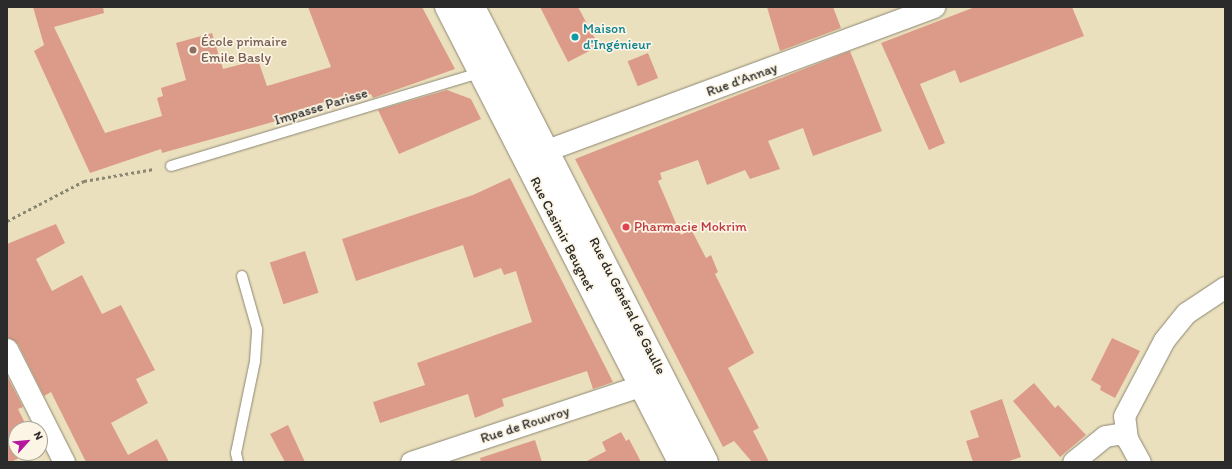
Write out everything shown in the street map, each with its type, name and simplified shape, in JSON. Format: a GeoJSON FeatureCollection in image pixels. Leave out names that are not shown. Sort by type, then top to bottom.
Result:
{"type":"FeatureCollection","features":[{"type":"Feature","properties":{"kind":"main road","name":"Rue Casimir Beugnet"},"geometry":{"type":"LineString","coordinates":[[446,7],[679,462]]}},
{"type":"Feature","properties":{"kind":"main road"},"geometry":{"type":"LineString","coordinates":[[474,7],[548,150]]}},
{"type":"Feature","properties":{"kind":"main road","name":"Rue du Général de Gaulle"},"geometry":{"type":"LineString","coordinates":[[548,150],[707,462]]}},
{"type":"Feature","properties":{"kind":"street","name":"Rue d'Annay"},"geometry":{"type":"LineString","coordinates":[[548,150],[934,7]]}},
{"type":"Feature","properties":{"kind":"street"},"geometry":{"type":"LineString","coordinates":[[1140,462],[1125,433],[1124,416],[1164,340],[1186,313],[1225,287]]}},
{"type":"Feature","properties":{"kind":"street"},"geometry":{"type":"LineString","coordinates":[[7,349],[64,462]]}},
{"type":"Feature","properties":{"kind":"street","name":"Rue de Rouvroy"},"geometry":{"type":"LineString","coordinates":[[410,462],[640,386]]}},
{"type":"Feature","properties":{"kind":"street"},"geometry":{"type":"LineString","coordinates":[[1073,462],[1105,436],[1125,433]]}},
{"type":"Feature","properties":{"kind":"lane"},"geometry":{"type":"LineString","coordinates":[[460,7],[694,462]]}},
{"type":"Feature","properties":{"kind":"lane","name":"Impasse Parisse"},"geometry":{"type":"LineString","coordinates":[[171,166],[480,73]]}},
{"type":"Feature","properties":{"kind":"lane"},"geometry":{"type":"LineString","coordinates":[[238,462],[236,453],[255,361],[257,329],[242,276]]}},
{"type":"Feature","properties":{"kind":"path"},"geometry":{"type":"LineString","coordinates":[[7,221],[84,181],[171,166]]}},
{"type":"Feature","properties":{"kind":"building"},"geometry":{"type":"Polygon","coordinates":[[[33,7],[103,7],[104,13],[54,27],[105,133],[162,116],[157,98],[163,96],[161,88],[186,80],[176,43],[212,33],[223,69],[258,60],[267,86],[331,67],[308,7],[422,7],[455,69],[373,98],[371,94],[345,101],[343,96],[279,116],[280,120],[162,153],[161,149],[90,173],[34,51],[44,45],[33,7]]]}},
{"type":"Feature","properties":{"kind":"building","name":"Maison d'Ingénieur"},"geometry":{"type":"Polygon","coordinates":[[[540,7],[578,7],[599,46],[568,62],[540,7]]]}},
{"type":"Feature","properties":{"kind":"building"},"geometry":{"type":"Polygon","coordinates":[[[767,7],[833,7],[841,28],[780,51],[767,7]]]}},
{"type":"Feature","properties":{"kind":"building"},"geometry":{"type":"Polygon","coordinates":[[[975,7],[1072,7],[1084,36],[960,83],[955,70],[920,84],[945,143],[929,150],[881,43],[975,7]]]}},
{"type":"Feature","properties":{"kind":"building"},"geometry":{"type":"Polygon","coordinates":[[[850,51],[882,131],[813,156],[803,128],[768,141],[780,169],[750,179],[745,170],[707,185],[698,160],[660,173],[662,179],[658,181],[681,235],[691,229],[706,258],[711,255],[718,272],[715,274],[754,353],[728,368],[759,428],[753,431],[769,462],[752,462],[734,441],[723,447],[575,159],[850,51]]]}},
{"type":"Feature","properties":{"kind":"building"},"geometry":{"type":"Polygon","coordinates":[[[648,53],[658,78],[638,86],[628,61],[648,53]]]}},
{"type":"Feature","properties":{"kind":"building"},"geometry":{"type":"Polygon","coordinates":[[[447,90],[471,99],[481,119],[399,154],[378,110],[447,90]]]}},
{"type":"Feature","properties":{"kind":"building"},"geometry":{"type":"Polygon","coordinates":[[[510,178],[613,382],[593,389],[587,371],[502,399],[504,406],[475,418],[468,394],[380,423],[373,402],[425,385],[417,363],[532,322],[516,271],[504,275],[501,268],[474,278],[463,245],[356,281],[342,239],[473,195],[510,178]]]}},
{"type":"Feature","properties":{"kind":"building"},"geometry":{"type":"Polygon","coordinates":[[[56,224],[65,243],[36,259],[52,291],[82,275],[102,314],[121,305],[155,370],[136,379],[148,403],[111,423],[128,455],[157,439],[169,462],[86,462],[51,392],[44,396],[18,344],[7,337],[7,244],[56,224]]]}},
{"type":"Feature","properties":{"kind":"building"},"geometry":{"type":"Polygon","coordinates":[[[305,251],[319,293],[283,304],[270,262],[305,251]]]}},
{"type":"Feature","properties":{"kind":"building"},"geometry":{"type":"Polygon","coordinates":[[[1112,338],[1140,351],[1115,398],[1100,390],[1101,386],[1091,380],[1112,338]]]}},
{"type":"Feature","properties":{"kind":"building"},"geometry":{"type":"Polygon","coordinates":[[[7,376],[23,407],[18,409],[24,421],[8,421],[8,461],[13,461],[7,462],[7,376]]]}},
{"type":"Feature","properties":{"kind":"building"},"geometry":{"type":"Polygon","coordinates":[[[1034,383],[1055,408],[1058,405],[1086,435],[1060,457],[1013,401],[1034,383]]]}},
{"type":"Feature","properties":{"kind":"building"},"geometry":{"type":"Polygon","coordinates":[[[1002,399],[1021,457],[1006,462],[973,462],[966,441],[979,437],[970,411],[1002,399]]]}},
{"type":"Feature","properties":{"kind":"building"},"geometry":{"type":"Polygon","coordinates":[[[288,425],[305,462],[285,462],[270,434],[288,425]]]}},
{"type":"Feature","properties":{"kind":"building"},"geometry":{"type":"Polygon","coordinates":[[[621,432],[626,441],[629,439],[641,462],[585,462],[606,451],[602,442],[621,432]]]}},
{"type":"Feature","properties":{"kind":"building"},"geometry":{"type":"Polygon","coordinates":[[[535,440],[542,462],[481,462],[480,458],[535,440]]]}},
{"type":"Feature","properties":{"kind":"place","name":"Maison d'Ingénieur"},"geometry":{"type":"Point","coordinates":[575,37]}},
{"type":"Feature","properties":{"kind":"place","name":"École primaire Emile Basly"},"geometry":{"type":"Point","coordinates":[193,50]}},
{"type":"Feature","properties":{"kind":"place","name":"Pharmacie Mokrim"},"geometry":{"type":"Point","coordinates":[626,227]}}]}
